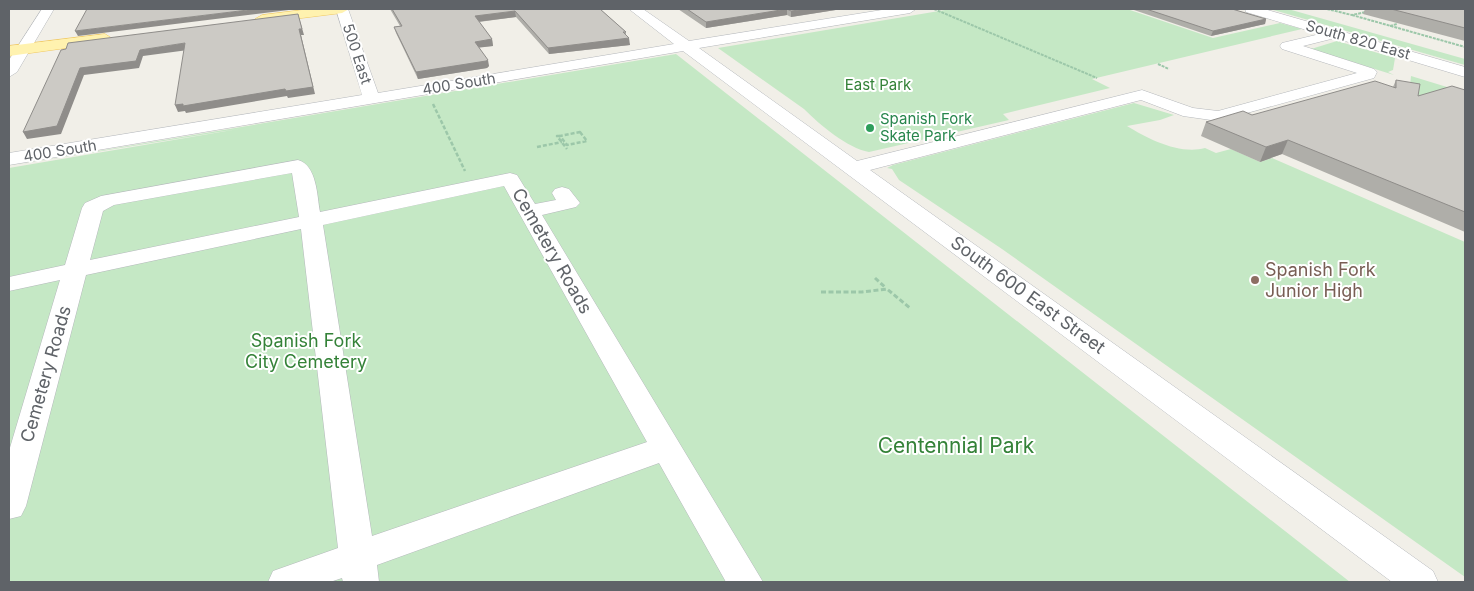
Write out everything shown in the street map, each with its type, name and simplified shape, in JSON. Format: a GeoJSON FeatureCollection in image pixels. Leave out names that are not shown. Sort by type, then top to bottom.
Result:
{"type":"FeatureCollection","features":[{"type":"Feature","properties":{"kind":"main road"},"geometry":{"type":"LineString","coordinates":[[247,21],[342,9]]}},
{"type":"Feature","properties":{"kind":"main road"},"geometry":{"type":"LineString","coordinates":[[15,50],[122,37]]}},
{"type":"Feature","properties":{"kind":"street"},"geometry":{"type":"LineString","coordinates":[[9,72],[15,50],[48,9]]}},
{"type":"Feature","properties":{"kind":"street","name":"500 East"},"geometry":{"type":"LineString","coordinates":[[342,9],[372,99]]}},
{"type":"Feature","properties":{"kind":"street","name":"South 600 East Street"},"geometry":{"type":"LineString","coordinates":[[635,9],[1420,582]]}},
{"type":"Feature","properties":{"kind":"street","name":"400 South"},"geometry":{"type":"LineString","coordinates":[[9,159],[910,9]]}},
{"type":"Feature","properties":{"kind":"street","name":"South 820 East"},"geometry":{"type":"LineString","coordinates":[[1251,9],[1465,72]]}},
{"type":"Feature","properties":{"kind":"street"},"geometry":{"type":"LineString","coordinates":[[854,168],[1142,95],[1192,114],[1218,116],[1368,74],[1369,72],[1287,46],[1336,34]]}},
{"type":"Feature","properties":{"kind":"street"},"geometry":{"type":"LineString","coordinates":[[1411,56],[1410,67],[1412,69],[1465,87]]}},
{"type":"Feature","properties":{"kind":"street"},"geometry":{"type":"LineString","coordinates":[[76,270],[93,208],[108,200],[298,166],[302,169],[311,221],[359,570]]}},
{"type":"Feature","properties":{"kind":"street","name":"Cemetery Roads"},"geometry":{"type":"LineString","coordinates":[[9,284],[510,179],[665,448],[745,582]]}},
{"type":"Feature","properties":{"kind":"street"},"geometry":{"type":"LineString","coordinates":[[529,212],[569,203],[562,193]]}},
{"type":"Feature","properties":{"kind":"street","name":"Cemetery Roads"},"geometry":{"type":"LineString","coordinates":[[9,506],[76,270]]}},
{"type":"Feature","properties":{"kind":"street"},"geometry":{"type":"LineString","coordinates":[[286,582],[359,570],[665,448]]}},
{"type":"Feature","properties":{"kind":"path"},"geometry":{"type":"LineString","coordinates":[[934,9],[1098,78]]}},
{"type":"Feature","properties":{"kind":"path"},"geometry":{"type":"LineString","coordinates":[[1327,9],[1465,47]]}},
{"type":"Feature","properties":{"kind":"path"},"geometry":{"type":"LineString","coordinates":[[1352,15],[1370,11]]}},
{"type":"Feature","properties":{"kind":"path"},"geometry":{"type":"LineString","coordinates":[[1390,26],[1397,24]]}},
{"type":"Feature","properties":{"kind":"path"},"geometry":{"type":"LineString","coordinates":[[1388,29],[1395,27]]}},
{"type":"Feature","properties":{"kind":"path"},"geometry":{"type":"LineString","coordinates":[[1398,32],[1405,30]]}},
{"type":"Feature","properties":{"kind":"path"},"geometry":{"type":"LineString","coordinates":[[1406,34],[1414,32]]}},
{"type":"Feature","properties":{"kind":"path"},"geometry":{"type":"LineString","coordinates":[[1414,36],[1422,35]]}},
{"type":"Feature","properties":{"kind":"path"},"geometry":{"type":"LineString","coordinates":[[1158,64],[1169,69]]}},
{"type":"Feature","properties":{"kind":"path"},"geometry":{"type":"LineString","coordinates":[[432,100],[473,187]]}},
{"type":"Feature","properties":{"kind":"path"},"geometry":{"type":"LineString","coordinates":[[564,141],[567,145],[587,141],[580,132],[557,136],[564,141],[567,149]]}},
{"type":"Feature","properties":{"kind":"path"},"geometry":{"type":"LineString","coordinates":[[537,148],[564,141]]}},
{"type":"Feature","properties":{"kind":"path"},"geometry":{"type":"LineString","coordinates":[[874,278],[910,308]]}},
{"type":"Feature","properties":{"kind":"path"},"geometry":{"type":"LineString","coordinates":[[821,292],[887,289]]}},
{"type":"Feature","properties":{"kind":"green space","name":"East Park"},"geometry":{"type":"Polygon","coordinates":[[[951,9],[1127,9],[1213,38],[1280,23],[1302,29],[1092,79],[1110,88],[1003,114],[1009,120],[869,152],[852,146],[834,135],[804,109],[718,48],[951,9]]]}},
{"type":"Feature","properties":{"kind":"green space"},"geometry":{"type":"Polygon","coordinates":[[[1270,9],[1288,9],[1465,59],[1465,65],[1270,9]]]}},
{"type":"Feature","properties":{"kind":"green space"},"geometry":{"type":"Polygon","coordinates":[[[1337,41],[1395,58],[1393,70],[1388,72],[1394,75],[1311,49],[1337,41]]]}},
{"type":"Feature","properties":{"kind":"green space","name":"Spanish Fork City Cemetery"},"geometry":{"type":"Polygon","coordinates":[[[676,54],[1350,582],[9,582],[9,168],[244,128],[9,166],[676,54]]]}},
{"type":"Feature","properties":{"kind":"green space"},"geometry":{"type":"Polygon","coordinates":[[[1411,76],[1460,91],[1427,101],[1409,97],[1411,76]]]}},
{"type":"Feature","properties":{"kind":"green space","name":"Spanish Fork Junior High"},"geometry":{"type":"Polygon","coordinates":[[[1134,103],[1174,115],[1160,120],[1127,126],[1154,141],[1175,148],[1195,150],[1205,148],[1216,153],[1231,149],[1260,162],[1272,158],[1465,242],[1465,577],[1002,249],[899,180],[892,169],[887,168],[1134,103]]]}},
{"type":"Feature","properties":{"kind":"building"},"geometry":{"type":"Polygon","coordinates":[[[87,9],[256,9],[75,31],[87,9]]]}},
{"type":"Feature","properties":{"kind":"building"},"geometry":{"type":"Polygon","coordinates":[[[392,9],[600,9],[626,32],[623,32],[629,38],[548,48],[515,11],[475,16],[492,39],[475,42],[488,60],[416,72],[394,27],[402,26],[392,9]]]}},
{"type":"Feature","properties":{"kind":"building"},"geometry":{"type":"Polygon","coordinates":[[[687,9],[787,9],[706,22],[687,9]]]}},
{"type":"Feature","properties":{"kind":"building"},"geometry":{"type":"Polygon","coordinates":[[[787,9],[807,9],[791,11],[787,9]]]}},
{"type":"Feature","properties":{"kind":"building"},"geometry":{"type":"Polygon","coordinates":[[[1146,9],[1232,9],[1266,19],[1213,31],[1146,9]]]}},
{"type":"Feature","properties":{"kind":"building"},"geometry":{"type":"Polygon","coordinates":[[[1391,9],[1465,9],[1465,28],[1391,9]]]}},
{"type":"Feature","properties":{"kind":"building"},"geometry":{"type":"Polygon","coordinates":[[[298,14],[302,29],[299,29],[313,87],[286,91],[285,89],[183,106],[183,104],[175,105],[185,43],[140,50],[136,61],[80,68],[57,126],[23,132],[61,50],[66,49],[68,43],[298,14]]]}},
{"type":"Feature","properties":{"kind":"building"},"geometry":{"type":"Polygon","coordinates":[[[1396,80],[1420,84],[1418,96],[1452,86],[1465,90],[1465,212],[1288,140],[1266,147],[1206,122],[1243,111],[1252,115],[1375,81],[1396,88],[1396,80]]]}},
{"type":"Feature","properties":{"kind":"place","name":"Spanish Fork Skate Park"},"geometry":{"type":"Point","coordinates":[870,128]}},
{"type":"Feature","properties":{"kind":"place","name":"Spanish Fork Junior High"},"geometry":{"type":"Point","coordinates":[1255,280]}},
{"type":"Feature","properties":{"kind":"park label","name":"Centennial Park"},"geometry":{"type":"Point","coordinates":[956,446]}}]}
